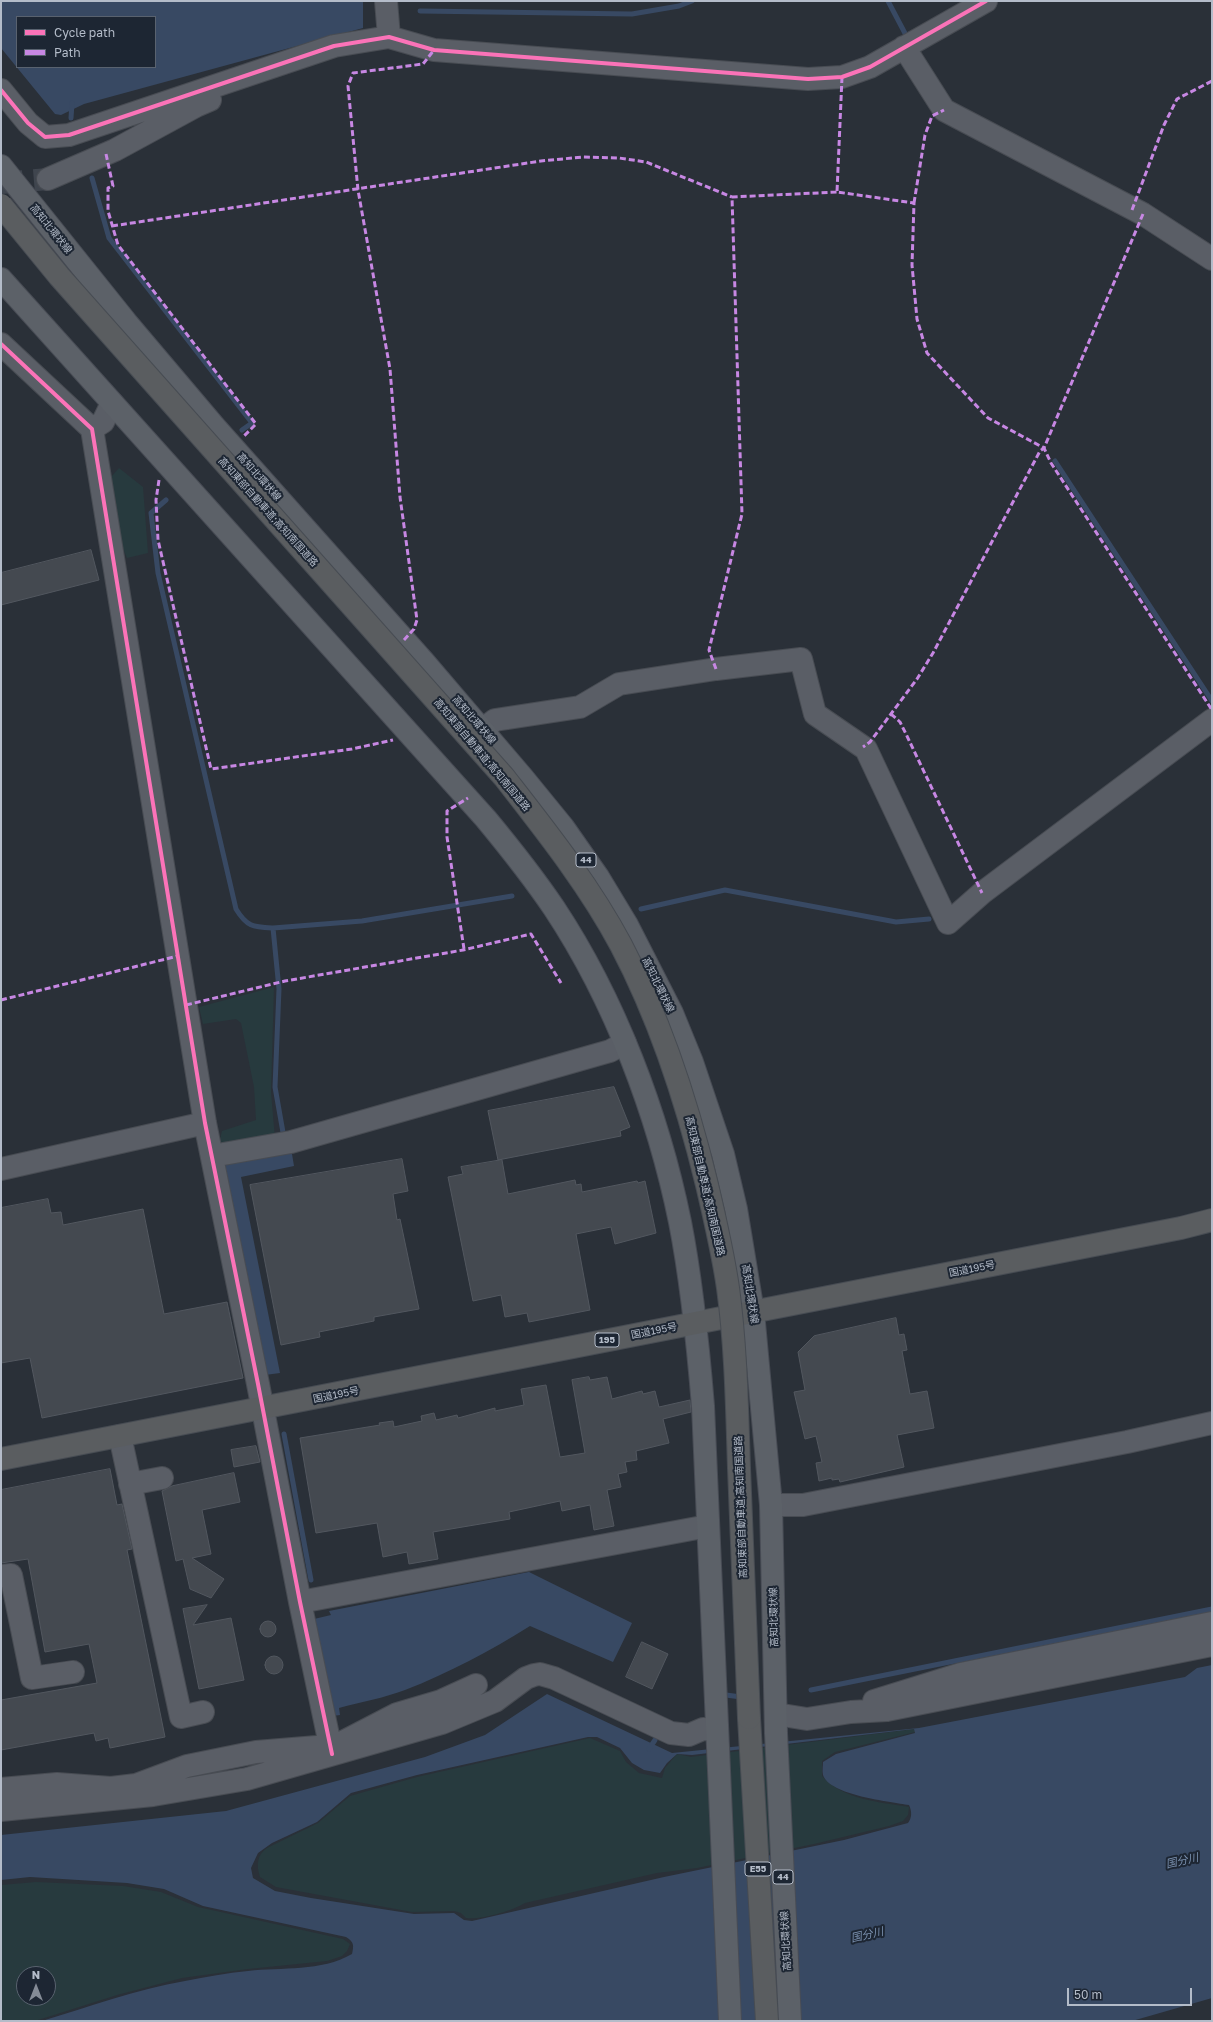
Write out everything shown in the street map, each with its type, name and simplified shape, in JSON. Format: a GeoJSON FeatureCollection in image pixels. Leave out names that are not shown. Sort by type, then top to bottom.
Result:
{"type":"FeatureCollection","features":[{"type":"Feature","properties":{"kind":"highway","name":"高知東部自動車道;高知南国道路"},"geometry":{"type":"LineString","coordinates":[[1,205],[59,276],[504,777],[552,839],[589,891],[621,945],[649,1004],[675,1069],[696,1140],[715,1219],[728,1288],[735,1380],[749,1718],[766,2021]]}},
{"type":"Feature","properties":{"kind":"highway","name":"国道195号"},"geometry":{"type":"LineString","coordinates":[[1,1459],[263,1409],[1181,1228],[1212,1220]]}},
{"type":"Feature","properties":{"kind":"highway"},"geometry":{"type":"LineString","coordinates":[[749,1718],[752,1785],[753,2021]]}},
{"type":"Feature","properties":{"kind":"main road","name":"高知北環状線"},"geometry":{"type":"LineString","coordinates":[[1,166],[117,310],[214,426],[482,730],[563,827],[598,877],[627,925],[668,1007],[692,1062],[723,1154],[736,1209],[753,1312],[771,1505],[776,1723],[790,2021]]}},
{"type":"Feature","properties":{"kind":"main road"},"geometry":{"type":"LineString","coordinates":[[1,279],[491,825],[554,909],[579,951],[625,1043],[655,1124],[669,1173],[680,1223],[696,1323],[703,1406],[716,1730],[730,2021]]}},
{"type":"Feature","properties":{"kind":"street"},"geometry":{"type":"LineString","coordinates":[[48,179],[115,150],[196,106],[283,72],[334,46],[388,14],[434,50],[808,79],[842,77],[870,67],[986,1]]}},
{"type":"Feature","properties":{"kind":"street"},"geometry":{"type":"LineString","coordinates":[[912,43],[944,110],[1143,214],[1212,259]]}},
{"type":"Feature","properties":{"kind":"street"},"geometry":{"type":"LineString","coordinates":[[1,90],[28,123],[45,137],[69,135],[334,46]]}},
{"type":"Feature","properties":{"kind":"street"},"geometry":{"type":"LineString","coordinates":[[1,344],[92,429],[205,1123],[263,1409],[300,1602],[331,1750]]}},
{"type":"Feature","properties":{"kind":"street"},"geometry":{"type":"LineString","coordinates":[[92,429],[103,422],[112,403]]}},
{"type":"Feature","properties":{"kind":"street"},"geometry":{"type":"LineString","coordinates":[[482,730],[495,720],[580,707],[619,684],[716,669],[801,660],[815,714],[866,749],[948,923],[982,893],[1212,720]]}},
{"type":"Feature","properties":{"kind":"street"},"geometry":{"type":"LineString","coordinates":[[212,1156],[284,1143],[610,1051],[625,1043]]}},
{"type":"Feature","properties":{"kind":"street"},"geometry":{"type":"LineString","coordinates":[[1,1169],[205,1123]]}},
{"type":"Feature","properties":{"kind":"street"},"geometry":{"type":"LineString","coordinates":[[771,1505],[803,1505],[1127,1442],[1212,1423]]}},
{"type":"Feature","properties":{"kind":"street"},"geometry":{"type":"LineString","coordinates":[[120,1436],[181,1716],[203,1712]]}},
{"type":"Feature","properties":{"kind":"street"},"geometry":{"type":"LineString","coordinates":[[130,1484],[162,1478]]}},
{"type":"Feature","properties":{"kind":"street"},"geometry":{"type":"LineString","coordinates":[[300,1602],[708,1526]]}},
{"type":"Feature","properties":{"kind":"street"},"geometry":{"type":"LineString","coordinates":[[1,1576],[11,1575],[32,1678],[73,1672]]}},
{"type":"Feature","properties":{"kind":"street"},"geometry":{"type":"LineString","coordinates":[[851,1712],[875,1700],[961,1674],[1212,1623]]}},
{"type":"Feature","properties":{"kind":"street"},"geometry":{"type":"LineString","coordinates":[[776,1723],[851,1712],[887,1710],[1212,1645]]}},
{"type":"Feature","properties":{"kind":"street"},"geometry":{"type":"LineString","coordinates":[[1,1810],[119,1793],[187,1766],[256,1752],[331,1750],[442,1724],[495,1702],[526,1678],[540,1674],[554,1678],[671,1733],[689,1735],[703,1729],[716,1730]]}},
{"type":"Feature","properties":{"kind":"street"},"geometry":{"type":"LineString","coordinates":[[331,1750],[343,1742],[397,1714],[441,1701],[476,1685]]}},
{"type":"Feature","properties":{"kind":"street"},"geometry":{"type":"LineString","coordinates":[[1,1789],[57,1784],[119,1793]]}},
{"type":"Feature","properties":{"kind":"green space"},"geometry":{"type":"Polygon","coordinates":[[[119,468],[143,487],[148,553],[127,558],[117,534],[111,477],[119,468]]]}},
{"type":"Feature","properties":{"kind":"green space"},"geometry":{"type":"Polygon","coordinates":[[[274,987],[271,1092],[275,1139],[222,1148],[220,1139],[222,1131],[256,1120],[254,1087],[241,1023],[236,1019],[203,1024],[199,1007],[274,987]]]}},
{"type":"Feature","properties":{"kind":"green space"},"geometry":{"type":"Polygon","coordinates":[[[914,1729],[915,1732],[835,1752],[822,1761],[822,1776],[840,1790],[862,1799],[909,1807],[908,1815],[903,1821],[889,1826],[814,1844],[697,1868],[657,1873],[525,1903],[512,1909],[480,1918],[466,1918],[461,1913],[454,1911],[412,1912],[276,1887],[260,1877],[259,1873],[259,1857],[267,1848],[318,1823],[350,1796],[417,1777],[590,1738],[620,1751],[626,1762],[639,1773],[662,1778],[665,1768],[677,1754],[691,1757],[914,1729]]]}},
{"type":"Feature","properties":{"kind":"green space"},"geometry":{"type":"Polygon","coordinates":[[[36,1882],[123,1886],[161,1892],[198,1907],[343,1939],[350,1944],[347,1951],[342,1956],[327,1961],[248,1969],[182,1978],[117,1995],[35,2021],[1,2021],[1,1885],[36,1882]]]}},
{"type":"Feature","properties":{"kind":"water"},"geometry":{"type":"Polygon","coordinates":[[[1,1],[363,1],[363,28],[84,104],[61,115],[55,114],[17,68],[156,68],[156,16],[16,16],[16,66],[1,48],[1,1]]]}},
{"type":"Feature","properties":{"kind":"water"},"geometry":{"type":"Polygon","coordinates":[[[291,1148],[294,1166],[241,1177],[280,1373],[265,1375],[222,1167],[225,1158],[291,1148]]]}},
{"type":"Feature","properties":{"kind":"water"},"geometry":{"type":"Polygon","coordinates":[[[529,1572],[632,1623],[613,1662],[530,1626],[453,1669],[397,1693],[339,1708],[340,1715],[333,1716],[314,1619],[331,1615],[329,1611],[529,1572]]]}},
{"type":"Feature","properties":{"kind":"water","name":"国分川"},"geometry":{"type":"Polygon","coordinates":[[[1212,1665],[1212,1998],[1132,2021],[42,2021],[131,1993],[167,1984],[232,1973],[301,1968],[327,1964],[352,1954],[353,1944],[351,1940],[346,1937],[203,1906],[164,1889],[127,1883],[30,1877],[1,1880],[1,1835],[226,1811],[425,1757],[485,1735],[547,1694],[672,1753],[919,1728],[1185,1677],[1197,1668],[1212,1665]],[[914,1729],[692,1755],[677,1754],[667,1763],[660,1773],[644,1770],[632,1763],[620,1748],[597,1737],[588,1737],[417,1775],[351,1793],[317,1822],[272,1843],[258,1853],[251,1868],[253,1878],[275,1891],[414,1914],[454,1913],[464,1920],[472,1921],[664,1877],[844,1840],[908,1823],[911,1817],[911,1810],[909,1805],[862,1796],[836,1788],[828,1782],[823,1775],[823,1762],[836,1754],[915,1733],[914,1729]]]}},
{"type":"Feature","properties":{"kind":"building"},"geometry":{"type":"Polygon","coordinates":[[[91,550],[99,580],[1,605],[1,573],[91,550]]]}},
{"type":"Feature","properties":{"kind":"building"},"geometry":{"type":"Polygon","coordinates":[[[614,1087],[630,1127],[620,1131],[621,1136],[498,1160],[488,1111],[614,1087]]]}},
{"type":"Feature","properties":{"kind":"building"},"geometry":{"type":"Polygon","coordinates":[[[402,1159],[408,1191],[393,1194],[397,1220],[400,1219],[419,1309],[374,1317],[374,1321],[319,1332],[320,1337],[281,1345],[250,1185],[402,1159]]]}},
{"type":"Feature","properties":{"kind":"building"},"geometry":{"type":"Polygon","coordinates":[[[502,1160],[508,1194],[575,1180],[576,1185],[581,1184],[582,1192],[637,1181],[638,1183],[645,1181],[656,1233],[615,1244],[611,1227],[576,1234],[590,1310],[529,1322],[527,1313],[505,1317],[501,1295],[473,1301],[448,1177],[463,1174],[461,1167],[502,1160]]]}},
{"type":"Feature","properties":{"kind":"building"},"geometry":{"type":"Polygon","coordinates":[[[48,1199],[51,1213],[61,1212],[63,1225],[143,1209],[164,1314],[227,1302],[243,1378],[42,1418],[30,1358],[1,1363],[1,1208],[48,1199]]]}},
{"type":"Feature","properties":{"kind":"building"},"geometry":{"type":"Polygon","coordinates":[[[896,1318],[899,1335],[904,1334],[907,1350],[902,1351],[910,1394],[927,1391],[934,1428],[897,1435],[904,1467],[840,1482],[839,1479],[832,1480],[832,1478],[819,1481],[816,1463],[822,1462],[816,1436],[805,1439],[794,1392],[805,1390],[798,1352],[814,1336],[896,1318]]]}},
{"type":"Feature","properties":{"kind":"building"},"geometry":{"type":"Polygon","coordinates":[[[589,1377],[590,1380],[607,1377],[612,1399],[642,1391],[643,1394],[655,1391],[659,1407],[690,1400],[691,1412],[663,1419],[669,1443],[636,1451],[637,1460],[625,1462],[627,1472],[618,1474],[621,1487],[607,1490],[614,1526],[594,1530],[590,1505],[562,1511],[560,1501],[509,1512],[510,1519],[433,1532],[438,1559],[409,1564],[407,1552],[383,1557],[377,1523],[316,1533],[300,1438],[380,1425],[379,1423],[393,1421],[394,1427],[422,1421],[421,1416],[434,1413],[436,1420],[457,1415],[458,1418],[495,1408],[495,1411],[524,1405],[521,1389],[546,1385],[560,1457],[585,1453],[572,1380],[589,1377]]]}},
{"type":"Feature","properties":{"kind":"building"},"geometry":{"type":"Polygon","coordinates":[[[256,1446],[260,1462],[234,1467],[231,1450],[256,1446]]]}},
{"type":"Feature","properties":{"kind":"building"},"geometry":{"type":"Polygon","coordinates":[[[110,1469],[117,1505],[122,1504],[132,1549],[127,1550],[165,1737],[110,1748],[108,1738],[96,1741],[94,1733],[1,1750],[1,1700],[97,1683],[89,1644],[45,1652],[28,1559],[1,1563],[1,1490],[110,1469]]]}},
{"type":"Feature","properties":{"kind":"building"},"geometry":{"type":"Polygon","coordinates":[[[234,1473],[240,1502],[202,1510],[211,1554],[192,1558],[224,1579],[211,1598],[190,1589],[183,1559],[176,1561],[162,1491],[172,1486],[234,1473]]]}},
{"type":"Feature","properties":{"kind":"building"},"geometry":{"type":"Polygon","coordinates":[[[207,1605],[193,1625],[231,1618],[244,1680],[199,1689],[183,1609],[207,1605]]]}},
{"type":"Feature","properties":{"kind":"building"},"geometry":{"type":"Polygon","coordinates":[[[268,1621],[274,1623],[276,1629],[274,1635],[268,1637],[262,1635],[260,1629],[262,1623],[268,1621]]]}},
{"type":"Feature","properties":{"kind":"building"},"geometry":{"type":"Polygon","coordinates":[[[642,1642],[668,1654],[652,1689],[626,1677],[642,1642]]]}},
{"type":"Feature","properties":{"kind":"building"},"geometry":{"type":"Polygon","coordinates":[[[270,1656],[278,1656],[283,1661],[281,1672],[278,1674],[270,1674],[265,1669],[265,1661],[270,1656]]]}},
{"type":"Feature","properties":{"kind":"waterway"},"geometry":{"type":"LineString","coordinates":[[420,11],[632,14],[679,6],[692,1]]}},
{"type":"Feature","properties":{"kind":"waterway"},"geometry":{"type":"LineString","coordinates":[[888,1],[908,39]]}},
{"type":"Feature","properties":{"kind":"waterway"},"geometry":{"type":"LineString","coordinates":[[71,118],[72,103]]}},
{"type":"Feature","properties":{"kind":"waterway"},"geometry":{"type":"LineString","coordinates":[[92,178],[109,238],[252,423],[242,430]]}},
{"type":"Feature","properties":{"kind":"waterway"},"geometry":{"type":"LineString","coordinates":[[1055,461],[1212,701]]}},
{"type":"Feature","properties":{"kind":"waterway"},"geometry":{"type":"LineString","coordinates":[[166,500],[151,513],[158,573],[236,909],[247,923],[260,927],[273,928],[279,989],[275,1087],[284,1138]]}},
{"type":"Feature","properties":{"kind":"waterway"},"geometry":{"type":"LineString","coordinates":[[641,909],[725,890],[896,922],[929,919]]}},
{"type":"Feature","properties":{"kind":"waterway"},"geometry":{"type":"LineString","coordinates":[[273,928],[362,921],[512,896]]}},
{"type":"Feature","properties":{"kind":"waterway"},"geometry":{"type":"LineString","coordinates":[[284,1434],[311,1580]]}},
{"type":"Feature","properties":{"kind":"waterway"},"geometry":{"type":"LineString","coordinates":[[811,1690],[1212,1609]]}},
{"type":"Feature","properties":{"kind":"waterway"},"geometry":{"type":"LineString","coordinates":[[726,1695],[741,1697]]}},
{"type":"Feature","properties":{"kind":"waterway"},"geometry":{"type":"LineString","coordinates":[[649,1749],[655,1740]]}},
{"type":"Feature","properties":{"kind":"tunnel"},"geometry":{"type":"LineString","coordinates":[[1,183],[48,179]]}},
{"type":"Feature","properties":{"kind":"marked path"},"geometry":{"type":"LineString","coordinates":[[404,640],[414,629],[417,620],[400,497],[390,369],[358,190],[348,86],[353,73],[423,64],[434,50]]}},
{"type":"Feature","properties":{"kind":"marked path"},"geometry":{"type":"LineString","coordinates":[[842,77],[837,192],[914,203],[912,265],[917,319],[927,353],[988,418],[1044,448],[1040,451],[933,653],[917,679],[870,742],[863,747]]}},
{"type":"Feature","properties":{"kind":"marked path"},"geometry":{"type":"LineString","coordinates":[[1132,210],[1164,125],[1177,99],[1212,81]]}},
{"type":"Feature","properties":{"kind":"marked path"},"geometry":{"type":"LineString","coordinates":[[914,203],[925,135],[932,116],[944,110]]}},
{"type":"Feature","properties":{"kind":"marked path"},"geometry":{"type":"LineString","coordinates":[[106,154],[113,186],[108,188],[108,211],[118,245],[256,424],[244,436]]}},
{"type":"Feature","properties":{"kind":"marked path"},"geometry":{"type":"LineString","coordinates":[[112,226],[541,161],[583,157],[619,158],[646,162],[732,197]]}},
{"type":"Feature","properties":{"kind":"marked path"},"geometry":{"type":"LineString","coordinates":[[716,669],[709,650],[742,514],[732,197],[837,192]]}},
{"type":"Feature","properties":{"kind":"marked path"},"geometry":{"type":"LineString","coordinates":[[1143,214],[1044,448],[1051,463],[1212,710]]}},
{"type":"Feature","properties":{"kind":"marked path"},"geometry":{"type":"LineString","coordinates":[[159,480],[156,500],[158,540],[211,769],[352,749],[393,740]]}},
{"type":"Feature","properties":{"kind":"marked path"},"geometry":{"type":"LineString","coordinates":[[891,714],[900,722],[982,893]]}},
{"type":"Feature","properties":{"kind":"marked path"},"geometry":{"type":"LineString","coordinates":[[464,949],[447,837],[447,811],[468,798]]}},
{"type":"Feature","properties":{"kind":"marked path"},"geometry":{"type":"LineString","coordinates":[[186,1005],[285,981],[463,950],[531,934],[561,983]]}},
{"type":"Feature","properties":{"kind":"marked path"},"geometry":{"type":"LineString","coordinates":[[1,1000],[178,956]]}},
{"type":"Feature","properties":{"kind":"cycle path"},"geometry":{"type":"LineString","coordinates":[[1,90],[28,123],[45,137],[69,135],[334,46],[389,37],[434,50],[808,79],[842,77],[870,67],[986,1]]}},
{"type":"Feature","properties":{"kind":"cycle path"},"geometry":{"type":"LineString","coordinates":[[1,344],[92,429],[205,1123],[258,1384],[300,1602],[332,1754]]}}]}
